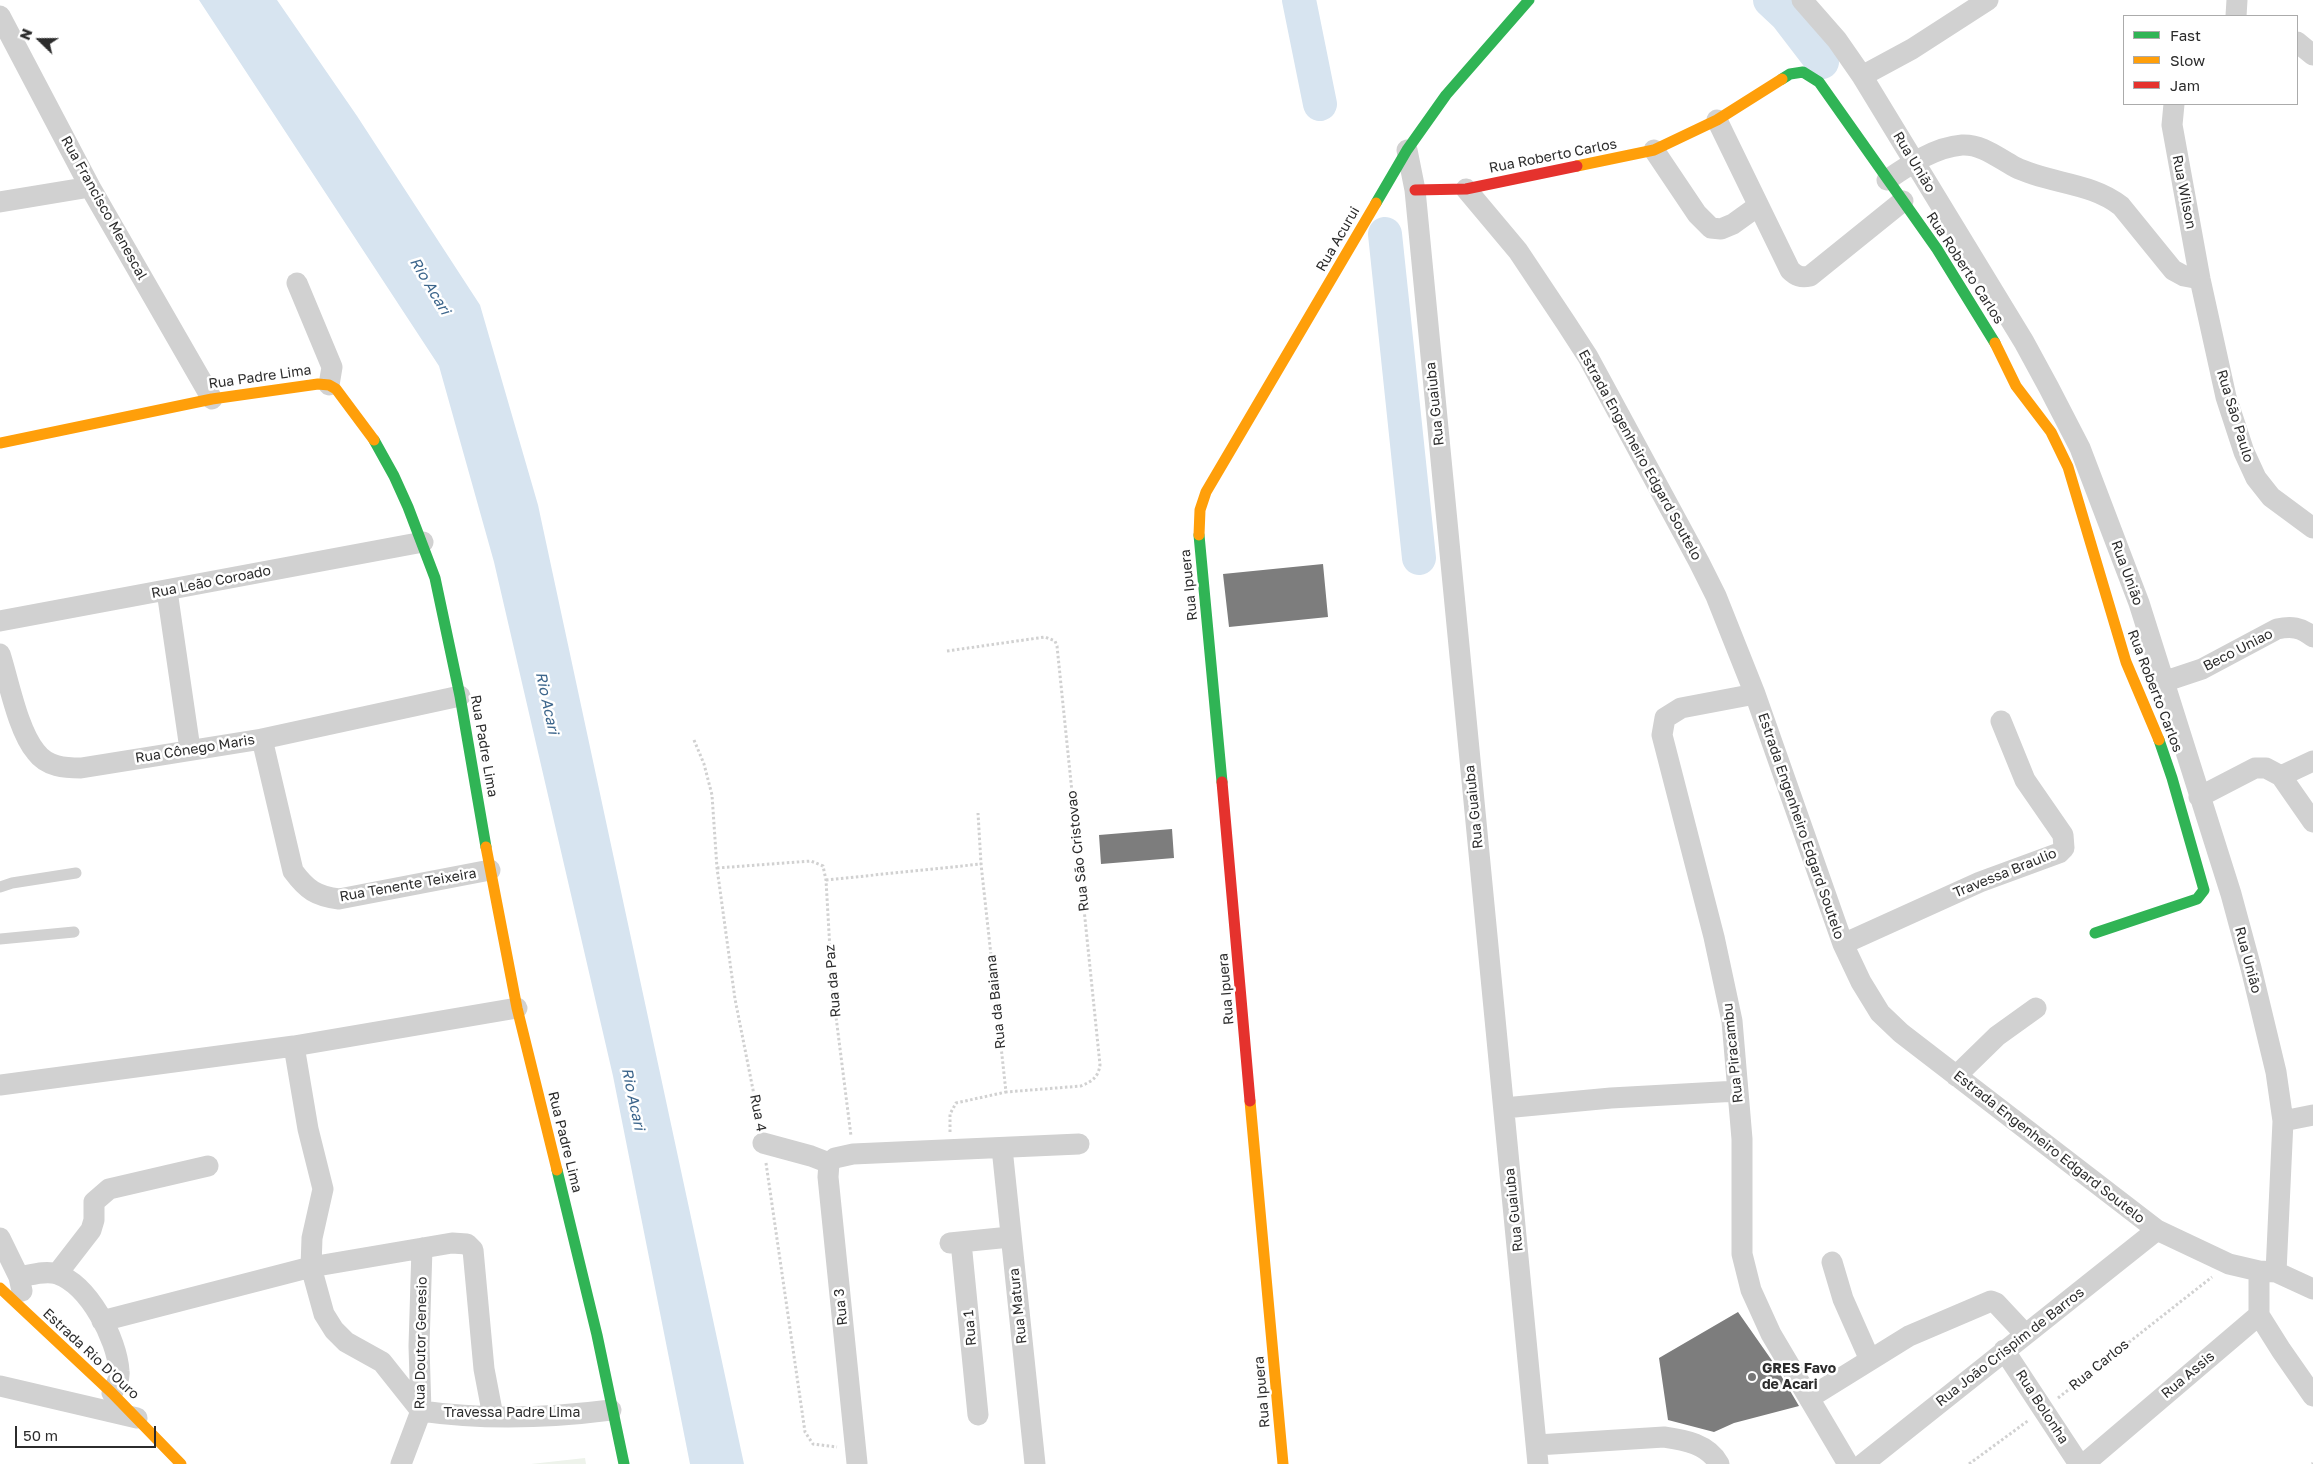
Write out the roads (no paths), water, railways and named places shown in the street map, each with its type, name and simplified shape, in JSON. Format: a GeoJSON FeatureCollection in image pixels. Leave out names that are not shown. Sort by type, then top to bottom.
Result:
{"type":"FeatureCollection","features":[{"type":"Feature","properties":{"kind":"street","name":"Rua Acurui"},"geometry":{"type":"LineString","coordinates":[[1200,510],[1206,492],[1216,474],[1407,150],[1446,95],[1529,0]]}},
{"type":"Feature","properties":{"kind":"street","name":"Rua União"},"geometry":{"type":"LineString","coordinates":[[1802,0],[1837,40],[1862,76],[2024,342],[2080,448],[2139,603],[2163,682],[2182,776],[2199,797],[2231,894],[2276,1072],[2283,1121],[2267,1272]]}},
{"type":"Feature","properties":{"kind":"street"},"geometry":{"type":"LineString","coordinates":[[1862,76],[1912,49],[1988,0]]}},
{"type":"Feature","properties":{"kind":"street"},"geometry":{"type":"LineString","coordinates":[[2236,15],[2237,0]]}},
{"type":"Feature","properties":{"kind":"street","name":"Rua Francisco Menescal"},"geometry":{"type":"LineString","coordinates":[[0,16],[90,187],[212,398]]}},
{"type":"Feature","properties":{"kind":"street"},"geometry":{"type":"LineString","coordinates":[[2298,43],[2313,55]]}},
{"type":"Feature","properties":{"kind":"street","name":"Rua Roberto Carlos"},"geometry":{"type":"LineString","coordinates":[[1414,190],[1466,188],[1654,150],[1717,120],[1790,74],[1798,71],[1806,72],[1819,82],[1947,265],[2002,355],[2016,386],[2051,432],[2068,467],[2126,662],[2148,712],[2182,776],[2204,890],[2197,899],[2095,933]]}},
{"type":"Feature","properties":{"kind":"street","name":"Rua Wilson"},"geometry":{"type":"LineString","coordinates":[[2174,105],[2172,125],[2200,279]]}},
{"type":"Feature","properties":{"kind":"street"},"geometry":{"type":"LineString","coordinates":[[1717,120],[1790,270],[1802,277],[1810,276],[1816,272],[1903,201]]}},
{"type":"Feature","properties":{"kind":"street"},"geometry":{"type":"LineString","coordinates":[[1887,180],[1914,162],[1949,147],[1964,145],[1977,147],[2036,176],[2097,191],[2121,206],[2172,270],[2200,279]]}},
{"type":"Feature","properties":{"kind":"street","name":"Rua Guaiuba"},"geometry":{"type":"LineString","coordinates":[[1407,150],[1414,190],[1538,1454]]}},
{"type":"Feature","properties":{"kind":"street"},"geometry":{"type":"LineString","coordinates":[[1654,150],[1697,214],[1711,228],[1721,229],[1733,224],[1758,206]]}},
{"type":"Feature","properties":{"kind":"street"},"geometry":{"type":"LineString","coordinates":[[0,202],[90,187]]}},
{"type":"Feature","properties":{"kind":"street","name":"Estrada Engenheiro Edgard Soutelo"},"geometry":{"type":"LineString","coordinates":[[1466,188],[1518,251],[1588,357],[1716,596],[1755,694],[1842,944],[1861,982],[1880,1013],[1901,1033],[2157,1230],[2229,1264],[2267,1272],[2313,1289]]}},
{"type":"Feature","properties":{"kind":"street","name":"Rua Sāo Paulo"},"geometry":{"type":"LineString","coordinates":[[2200,279],[2226,396],[2244,452],[2256,478],[2271,498],[2313,528]]}},
{"type":"Feature","properties":{"kind":"street"},"geometry":{"type":"LineString","coordinates":[[298,283],[332,367],[329,385]]}},
{"type":"Feature","properties":{"kind":"street","name":"Rua Padre Lima"},"geometry":{"type":"LineString","coordinates":[[0,443],[212,398],[318,384],[329,385],[342,395],[377,445],[394,476],[423,542],[435,578],[460,696],[490,870],[517,1008],[597,1335],[611,1410],[624,1464]]}},
{"type":"Feature","properties":{"kind":"street","name":"Rua Ipuera"},"geometry":{"type":"LineString","coordinates":[[1200,510],[1199,530],[1284,1464]]}},
{"type":"Feature","properties":{"kind":"street","name":"Rua Leão Coroado"},"geometry":{"type":"LineString","coordinates":[[0,621],[423,542]]}},
{"type":"Feature","properties":{"kind":"street"},"geometry":{"type":"LineString","coordinates":[[2096,561],[2119,552]]}},
{"type":"Feature","properties":{"kind":"street"},"geometry":{"type":"LineString","coordinates":[[167,591],[190,749]]}},
{"type":"Feature","properties":{"kind":"street"},"geometry":{"type":"LineString","coordinates":[[2111,611],[2139,603]]}},
{"type":"Feature","properties":{"kind":"street","name":"Beco Uniao"},"geometry":{"type":"LineString","coordinates":[[2163,682],[2202,669],[2277,630],[2289,626],[2298,628],[2313,637]]}},
{"type":"Feature","properties":{"kind":"street","name":"Rua Cônego Maris"},"geometry":{"type":"LineString","coordinates":[[0,654],[25,733],[36,754],[51,764],[63,768],[81,768],[190,749],[262,739],[460,696]]}},
{"type":"Feature","properties":{"kind":"street","name":"Rua Piracambu"},"geometry":{"type":"LineString","coordinates":[[1755,694],[1681,708],[1665,718],[1662,734],[1685,831],[1714,937],[1732,1021],[1742,1139],[1742,1254],[1751,1290],[1771,1334],[1848,1464]]}},
{"type":"Feature","properties":{"kind":"street","name":"Travessa Braulio"},"geometry":{"type":"LineString","coordinates":[[1842,944],[1980,882],[2058,853],[2064,848],[2063,835],[2025,780],[2002,721]]}},
{"type":"Feature","properties":{"kind":"street","name":"Rua Tenente Teixeira"},"geometry":{"type":"LineString","coordinates":[[262,739],[293,871],[304,886],[316,893],[339,899],[490,870]]}},
{"type":"Feature","properties":{"kind":"street"},"geometry":{"type":"LineString","coordinates":[[2281,776],[2313,761]]}},
{"type":"Feature","properties":{"kind":"street"},"geometry":{"type":"LineString","coordinates":[[2199,797],[2255,768],[2266,768],[2281,776],[2313,822]]}},
{"type":"Feature","properties":{"kind":"street"},"geometry":{"type":"LineString","coordinates":[[0,1085],[294,1046],[517,1008]]}},
{"type":"Feature","properties":{"kind":"street"},"geometry":{"type":"LineString","coordinates":[[1956,1076],[1997,1036],[2036,1008]]}},
{"type":"Feature","properties":{"kind":"street"},"geometry":{"type":"LineString","coordinates":[[294,1046],[308,1129],[323,1189],[312,1238],[311,1267],[324,1314],[334,1330],[346,1342],[382,1362],[422,1411]]}},
{"type":"Feature","properties":{"kind":"street"},"geometry":{"type":"LineString","coordinates":[[1504,1108],[1611,1098],[1738,1091]]}},
{"type":"Feature","properties":{"kind":"street"},"geometry":{"type":"LineString","coordinates":[[2283,1121],[2313,1115]]}},
{"type":"Feature","properties":{"kind":"street"},"geometry":{"type":"LineString","coordinates":[[763,1143],[811,1156],[840,1158],[952,1149],[1079,1144]]}},
{"type":"Feature","properties":{"kind":"street","name":"Rua Matura"},"geometry":{"type":"LineString","coordinates":[[1002,1148],[1034,1464]]}},
{"type":"Feature","properties":{"kind":"street","name":"Rua 3"},"geometry":{"type":"LineString","coordinates":[[840,1158],[828,1178],[856,1456]]}},
{"type":"Feature","properties":{"kind":"street"},"geometry":{"type":"LineString","coordinates":[[57,1274],[91,1230],[94,1220],[94,1202],[103,1192],[154,1177],[208,1166]]}},
{"type":"Feature","properties":{"kind":"street","name":"Rua Joāo Crispim de Barros"},"geometry":{"type":"LineString","coordinates":[[1863,1464],[2157,1230]]}},
{"type":"Feature","properties":{"kind":"street","name":"Rua 1"},"geometry":{"type":"LineString","coordinates":[[978,1415],[956,1242],[1010,1237]]}},
{"type":"Feature","properties":{"kind":"street"},"geometry":{"type":"LineString","coordinates":[[0,1238],[8,1285],[27,1313]]}},
{"type":"Feature","properties":{"kind":"street"},"geometry":{"type":"LineString","coordinates":[[102,1321],[311,1267],[462,1243],[472,1247],[484,1369],[493,1416]]}},
{"type":"Feature","properties":{"kind":"street","name":"Rua Doutor Genesio"},"geometry":{"type":"LineString","coordinates":[[401,1464],[422,1411],[419,1346],[422,1248]]}},
{"type":"Feature","properties":{"kind":"street"},"geometry":{"type":"LineString","coordinates":[[1832,1262],[1843,1299],[1870,1360]]}},
{"type":"Feature","properties":{"kind":"street"},"geometry":{"type":"LineString","coordinates":[[2267,1272],[2259,1314],[2294,1370],[2313,1396]]}},
{"type":"Feature","properties":{"kind":"street"},"geometry":{"type":"LineString","coordinates":[[8,1285],[45,1273],[57,1274],[86,1295],[102,1321],[116,1354],[119,1371],[118,1380],[112,1393]]}},
{"type":"Feature","properties":{"kind":"street"},"geometry":{"type":"LineString","coordinates":[[1809,1398],[1929,1326],[1991,1301],[1996,1303],[2025,1334]]}},
{"type":"Feature","properties":{"kind":"street","name":"Estrada Rio D'Ouro"},"geometry":{"type":"LineString","coordinates":[[27,1313],[138,1418],[181,1464]]}},
{"type":"Feature","properties":{"kind":"street","name":"Rua Assis"},"geometry":{"type":"LineString","coordinates":[[2084,1464],[2259,1314]]}},
{"type":"Feature","properties":{"kind":"street","name":"Rua Bolonha"},"geometry":{"type":"LineString","coordinates":[[2004,1350],[2079,1464]]}},
{"type":"Feature","properties":{"kind":"street"},"geometry":{"type":"LineString","coordinates":[[0,1386],[138,1418]]}},
{"type":"Feature","properties":{"kind":"street","name":"Travessa Padre Lima"},"geometry":{"type":"LineString","coordinates":[[422,1411],[455,1416],[567,1416],[611,1410]]}},
{"type":"Feature","properties":{"kind":"street"},"geometry":{"type":"LineString","coordinates":[[1538,1454],[1664,1437],[1684,1440],[1702,1446],[1717,1463]]}},
{"type":"Feature","properties":{"kind":"lane"},"geometry":{"type":"LineString","coordinates":[[0,887],[12,883],[76,873]]}},
{"type":"Feature","properties":{"kind":"lane"},"geometry":{"type":"LineString","coordinates":[[0,939],[74,932]]}},
{"type":"Feature","properties":{"kind":"water","name":"Rio Acari"},"geometry":{"type":"Polygon","coordinates":[[[199,0],[277,0],[357,116],[480,305],[538,505],[744,1464],[690,1464],[613,1076],[494,562],[439,366],[199,0]]]}},
{"type":"Feature","properties":{"kind":"waterway"},"geometry":{"type":"LineString","coordinates":[[1299,0],[1320,104]]}},
{"type":"Feature","properties":{"kind":"waterway"},"geometry":{"type":"LineString","coordinates":[[1770,0],[1786,15],[1822,62]]}},
{"type":"Feature","properties":{"kind":"waterway"},"geometry":{"type":"LineString","coordinates":[[1385,234],[1419,558]]}},
{"type":"Feature","properties":{"kind":"place","name":"GRES Favo de Acari"},"geometry":{"type":"Point","coordinates":[1752,1377]}}]}
